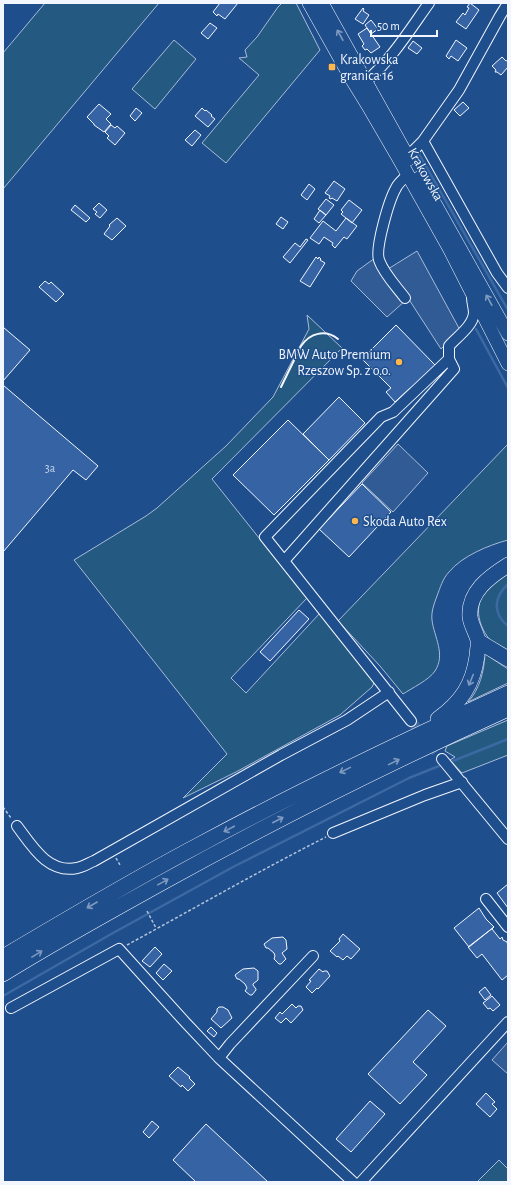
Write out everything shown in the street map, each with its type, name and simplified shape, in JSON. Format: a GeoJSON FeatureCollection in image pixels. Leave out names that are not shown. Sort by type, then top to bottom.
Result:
{"type":"FeatureCollection","features":[{"type":"Feature","properties":{"kind":"highway"},"geometry":{"type":"LineString","coordinates":[[418,734],[447,713],[466,690],[474,671],[478,642],[470,618],[473,598],[480,586],[485,581],[508,565]]}},
{"type":"Feature","properties":{"kind":"highway"},"geometry":{"type":"LineString","coordinates":[[478,642],[508,659]]}},
{"type":"Feature","properties":{"kind":"highway"},"geometry":{"type":"LineString","coordinates":[[3,957],[196,846],[418,734],[508,693]]}},
{"type":"Feature","properties":{"kind":"highway"},"geometry":{"type":"LineString","coordinates":[[3,974],[129,900],[274,821],[439,740],[508,709]]}},
{"type":"Feature","properties":{"kind":"main road","name":"Krakowska"},"geometry":{"type":"LineString","coordinates":[[309,3],[351,78],[403,156],[508,334]]}},
{"type":"Feature","properties":{"kind":"main road","name":"Krakowska"},"geometry":{"type":"LineString","coordinates":[[322,3],[366,81],[403,156],[408,174],[471,290],[508,364]]}},
{"type":"Feature","properties":{"kind":"street"},"geometry":{"type":"LineString","coordinates":[[366,81],[375,73],[397,47],[429,3]]}},
{"type":"Feature","properties":{"kind":"street","name":"Krakowska"},"geometry":{"type":"LineString","coordinates":[[403,156],[414,150],[424,139],[459,90],[508,3]]}},
{"type":"Feature","properties":{"kind":"street"},"geometry":{"type":"LineString","coordinates":[[424,139],[497,273],[508,288]]}},
{"type":"Feature","properties":{"kind":"street"},"geometry":{"type":"LineString","coordinates":[[405,298],[386,273],[378,259],[378,246],[396,186],[408,174]]}},
{"type":"Feature","properties":{"kind":"street"},"geometry":{"type":"LineString","coordinates":[[284,561],[454,369],[449,359],[449,346],[472,319],[474,313],[471,290]]}},
{"type":"Feature","properties":{"kind":"street"},"geometry":{"type":"LineString","coordinates":[[411,721],[265,537],[381,417],[393,412],[449,359]]}},
{"type":"Feature","properties":{"kind":"street"},"geometry":{"type":"LineString","coordinates":[[17,826],[38,854],[48,862],[60,868],[78,868],[106,854],[280,755],[347,720],[389,692]]}},
{"type":"Feature","properties":{"kind":"street"},"geometry":{"type":"LineString","coordinates":[[442,759],[508,839]]}},
{"type":"Feature","properties":{"kind":"street"},"geometry":{"type":"LineString","coordinates":[[333,833],[425,795],[462,782]]}},
{"type":"Feature","properties":{"kind":"street"},"geometry":{"type":"LineString","coordinates":[[486,899],[508,927]]}},
{"type":"Feature","properties":{"kind":"street"},"geometry":{"type":"LineString","coordinates":[[11,1008],[119,949],[219,1058],[353,1182]]}},
{"type":"Feature","properties":{"kind":"street"},"geometry":{"type":"LineString","coordinates":[[219,1058],[230,1044],[313,956]]}},
{"type":"Feature","properties":{"kind":"street"},"geometry":{"type":"LineString","coordinates":[[361,1182],[508,1022]]}},
{"type":"Feature","properties":{"kind":"path"},"geometry":{"type":"LineString","coordinates":[[3,807],[17,826]]}},
{"type":"Feature","properties":{"kind":"path"},"geometry":{"type":"LineString","coordinates":[[119,949],[276,862],[333,833]]}},
{"type":"Feature","properties":{"kind":"path"},"geometry":{"type":"LineString","coordinates":[[147,911],[156,929]]}},
{"type":"Feature","properties":{"kind":"shaded area"},"geometry":{"type":"Polygon","coordinates":[[[45,3],[159,3],[3,189],[3,53],[45,3]]]}},
{"type":"Feature","properties":{"kind":"shaded area"},"geometry":{"type":"Polygon","coordinates":[[[282,3],[296,3],[320,50],[226,163],[202,143],[259,75],[239,58],[247,57],[245,50],[257,37],[282,3]]]}},
{"type":"Feature","properties":{"kind":"shaded area"},"geometry":{"type":"Polygon","coordinates":[[[174,40],[196,59],[155,109],[132,89],[174,40]]]}},
{"type":"Feature","properties":{"kind":"shaded area"},"geometry":{"type":"Polygon","coordinates":[[[417,251],[460,330],[441,349],[388,269],[417,251]]]}},
{"type":"Feature","properties":{"kind":"shaded area"},"geometry":{"type":"Polygon","coordinates":[[[375,258],[405,301],[387,317],[351,281],[357,271],[375,258]]]}},
{"type":"Feature","properties":{"kind":"shaded area"},"geometry":{"type":"Polygon","coordinates":[[[307,315],[342,348],[212,479],[307,598],[231,678],[246,693],[320,613],[374,683],[372,687],[340,715],[236,772],[183,798],[227,754],[74,560],[157,508],[226,446],[273,397],[309,329],[307,315]]]}},
{"type":"Feature","properties":{"kind":"shaded area"},"geometry":{"type":"Polygon","coordinates":[[[398,444],[428,473],[393,512],[362,483],[398,444]]]}},
{"type":"Feature","properties":{"kind":"shaded area"},"geometry":{"type":"Polygon","coordinates":[[[508,444],[508,540],[484,548],[468,556],[454,566],[447,574],[435,602],[432,614],[439,652],[438,665],[429,678],[403,694],[380,666],[338,621],[508,444]]]}},
{"type":"Feature","properties":{"kind":"shaded area"},"geometry":{"type":"Polygon","coordinates":[[[508,573],[508,654],[498,648],[485,633],[479,618],[479,610],[480,602],[488,588],[508,573]]]}},
{"type":"Feature","properties":{"kind":"shaded area"},"geometry":{"type":"Polygon","coordinates":[[[485,654],[508,669],[508,683],[468,702],[476,691],[481,680],[485,654]]]}},
{"type":"Feature","properties":{"kind":"shaded area"},"geometry":{"type":"Polygon","coordinates":[[[508,720],[508,755],[462,773],[450,760],[455,757],[445,751],[447,746],[508,720]]]}},
{"type":"Feature","properties":{"kind":"shaded area"},"geometry":{"type":"Polygon","coordinates":[[[508,1042],[508,1074],[492,1060],[508,1042]]]}},
{"type":"Feature","properties":{"kind":"shaded area"},"geometry":{"type":"Polygon","coordinates":[[[499,1160],[508,1169],[508,1182],[477,1182],[499,1160]]]}},
{"type":"Feature","properties":{"kind":"building"},"geometry":{"type":"Polygon","coordinates":[[[220,3],[238,3],[225,19],[218,14],[217,16],[213,12],[220,3]]]}},
{"type":"Feature","properties":{"kind":"building"},"geometry":{"type":"Polygon","coordinates":[[[470,3],[479,10],[466,29],[456,22],[463,13],[465,15],[469,8],[467,7],[470,3]]]}},
{"type":"Feature","properties":{"kind":"building"},"geometry":{"type":"Polygon","coordinates":[[[363,8],[363,11],[369,15],[363,24],[355,19],[363,8]]]}},
{"type":"Feature","properties":{"kind":"building"},"geometry":{"type":"Polygon","coordinates":[[[371,20],[378,29],[371,34],[365,25],[371,20]]]}},
{"type":"Feature","properties":{"kind":"building"},"geometry":{"type":"Polygon","coordinates":[[[210,23],[217,28],[208,39],[201,33],[210,23]]]}},
{"type":"Feature","properties":{"kind":"building"},"geometry":{"type":"Polygon","coordinates":[[[367,28],[380,47],[371,53],[367,49],[365,50],[362,46],[364,44],[358,34],[367,28]]]}},
{"type":"Feature","properties":{"kind":"building"},"geometry":{"type":"Polygon","coordinates":[[[456,40],[467,48],[458,61],[451,56],[449,59],[446,56],[456,40]]]}},
{"type":"Feature","properties":{"kind":"building"},"geometry":{"type":"Polygon","coordinates":[[[413,41],[422,48],[417,54],[408,48],[413,41]]]}},
{"type":"Feature","properties":{"kind":"building"},"geometry":{"type":"Polygon","coordinates":[[[502,57],[506,61],[508,60],[508,67],[501,75],[495,72],[496,70],[492,66],[502,57]]]}},
{"type":"Feature","properties":{"kind":"building"},"geometry":{"type":"Polygon","coordinates":[[[463,102],[469,108],[460,116],[454,110],[463,102]]]}},
{"type":"Feature","properties":{"kind":"building"},"geometry":{"type":"Polygon","coordinates":[[[99,104],[111,114],[106,119],[111,124],[104,132],[94,125],[87,117],[99,104]]]}},
{"type":"Feature","properties":{"kind":"building"},"geometry":{"type":"Polygon","coordinates":[[[136,108],[142,113],[135,121],[130,116],[136,108]]]}},
{"type":"Feature","properties":{"kind":"building"},"geometry":{"type":"Polygon","coordinates":[[[202,108],[215,119],[208,127],[195,116],[202,108]]]}},
{"type":"Feature","properties":{"kind":"building"},"geometry":{"type":"Polygon","coordinates":[[[111,125],[115,128],[117,126],[125,133],[115,145],[107,138],[109,136],[105,132],[111,125]]]}},
{"type":"Feature","properties":{"kind":"building"},"geometry":{"type":"Polygon","coordinates":[[[195,130],[201,135],[192,146],[185,140],[195,130]]]}},
{"type":"Feature","properties":{"kind":"building"},"geometry":{"type":"Polygon","coordinates":[[[334,181],[345,189],[337,201],[329,198],[330,196],[325,193],[334,181]]]}},
{"type":"Feature","properties":{"kind":"building"},"geometry":{"type":"Polygon","coordinates":[[[309,184],[315,189],[307,200],[301,195],[309,184]]]}},
{"type":"Feature","properties":{"kind":"building"},"geometry":{"type":"Polygon","coordinates":[[[326,199],[334,205],[326,215],[318,209],[326,199]]]}},
{"type":"Feature","properties":{"kind":"building"},"geometry":{"type":"Polygon","coordinates":[[[349,200],[362,210],[352,223],[341,214],[343,212],[341,210],[349,200]]]}},
{"type":"Feature","properties":{"kind":"building"},"geometry":{"type":"Polygon","coordinates":[[[99,203],[107,210],[100,218],[95,214],[97,212],[93,209],[99,203]]]}},
{"type":"Feature","properties":{"kind":"building"},"geometry":{"type":"Polygon","coordinates":[[[75,205],[90,218],[86,222],[71,210],[75,205]]]}},
{"type":"Feature","properties":{"kind":"building"},"geometry":{"type":"Polygon","coordinates":[[[320,210],[326,215],[319,223],[314,219],[320,210]]]}},
{"type":"Feature","properties":{"kind":"building"},"geometry":{"type":"Polygon","coordinates":[[[281,217],[288,222],[283,229],[276,224],[281,217]]]}},
{"type":"Feature","properties":{"kind":"building"},"geometry":{"type":"Polygon","coordinates":[[[117,218],[126,226],[112,240],[104,234],[110,226],[109,225],[117,218]]]}},
{"type":"Feature","properties":{"kind":"building"},"geometry":{"type":"Polygon","coordinates":[[[346,218],[357,226],[347,239],[344,237],[335,248],[332,245],[333,243],[324,237],[319,244],[310,238],[323,221],[336,231],[346,218]]]}},
{"type":"Feature","properties":{"kind":"building"},"geometry":{"type":"Polygon","coordinates":[[[306,239],[308,240],[290,263],[283,257],[295,243],[300,247],[306,239]]]}},
{"type":"Feature","properties":{"kind":"building"},"geometry":{"type":"Polygon","coordinates":[[[316,257],[318,259],[319,257],[321,259],[320,260],[325,263],[310,287],[300,281],[316,257]]]}},
{"type":"Feature","properties":{"kind":"building"},"geometry":{"type":"Polygon","coordinates":[[[45,281],[49,284],[51,282],[64,294],[56,302],[39,287],[45,281]]]}},
{"type":"Feature","properties":{"kind":"building","name":"BMW Auto Premium Rzeszow Sp. z o.o."},"geometry":{"type":"Polygon","coordinates":[[[396,325],[435,365],[412,389],[410,388],[395,402],[386,392],[391,388],[362,359],[396,325]]]}},
{"type":"Feature","properties":{"kind":"building"},"geometry":{"type":"Polygon","coordinates":[[[3,327],[30,350],[3,381],[3,327]]]}},
{"type":"Feature","properties":{"kind":"building"},"geometry":{"type":"Polygon","coordinates":[[[3,385],[98,466],[86,480],[73,470],[3,552],[3,385]]]}},
{"type":"Feature","properties":{"kind":"building"},"geometry":{"type":"Polygon","coordinates":[[[339,397],[365,423],[329,460],[303,434],[339,397]]]}},
{"type":"Feature","properties":{"kind":"building"},"geometry":{"type":"Polygon","coordinates":[[[288,420],[329,460],[274,515],[233,475],[288,420]]]}},
{"type":"Feature","properties":{"kind":"building","name":"Skoda Auto Rex"},"geometry":{"type":"Polygon","coordinates":[[[362,484],[391,512],[349,557],[319,529],[362,484]]]}},
{"type":"Feature","properties":{"kind":"building"},"geometry":{"type":"Polygon","coordinates":[[[299,610],[309,619],[270,661],[260,652],[299,610]]]}},
{"type":"Feature","properties":{"kind":"building"},"geometry":{"type":"Polygon","coordinates":[[[508,884],[508,908],[497,893],[508,884]]]}},
{"type":"Feature","properties":{"kind":"building"},"geometry":{"type":"Polygon","coordinates":[[[479,908],[486,919],[494,927],[469,947],[454,928],[479,908]]]}},
{"type":"Feature","properties":{"kind":"building"},"geometry":{"type":"Polygon","coordinates":[[[494,927],[492,929],[500,939],[502,937],[503,940],[507,942],[508,946],[508,975],[502,980],[482,954],[477,958],[468,947],[494,927]]]}},
{"type":"Feature","properties":{"kind":"building"},"geometry":{"type":"Polygon","coordinates":[[[343,934],[360,949],[351,959],[347,956],[343,960],[330,951],[340,941],[339,939],[343,934]]]}},
{"type":"Feature","properties":{"kind":"building"},"geometry":{"type":"Polygon","coordinates":[[[283,937],[286,940],[287,949],[282,953],[286,959],[279,964],[274,959],[274,953],[266,948],[264,944],[272,938],[283,937]]]}},
{"type":"Feature","properties":{"kind":"building"},"geometry":{"type":"Polygon","coordinates":[[[155,947],[162,954],[150,967],[142,961],[155,947]]]}},
{"type":"Feature","properties":{"kind":"building"},"geometry":{"type":"Polygon","coordinates":[[[164,964],[172,971],[163,980],[156,973],[164,964]]]}},
{"type":"Feature","properties":{"kind":"building"},"geometry":{"type":"Polygon","coordinates":[[[254,968],[258,971],[258,980],[253,984],[256,990],[252,995],[250,995],[245,991],[247,988],[245,984],[237,979],[235,975],[243,969],[254,968]]]}},
{"type":"Feature","properties":{"kind":"building"},"geometry":{"type":"Polygon","coordinates":[[[319,969],[323,972],[327,971],[330,976],[318,989],[317,988],[312,993],[306,987],[311,981],[309,980],[319,969]]]}},
{"type":"Feature","properties":{"kind":"building"},"geometry":{"type":"Polygon","coordinates":[[[485,987],[491,995],[485,1000],[479,992],[485,987]]]}},
{"type":"Feature","properties":{"kind":"building"},"geometry":{"type":"Polygon","coordinates":[[[492,996],[500,1005],[493,1011],[490,1008],[488,1009],[483,1003],[492,996]]]}},
{"type":"Feature","properties":{"kind":"building"},"geometry":{"type":"Polygon","coordinates":[[[292,1004],[296,1008],[301,1006],[303,1010],[291,1023],[286,1018],[281,1023],[275,1018],[280,1012],[282,1014],[292,1004]]]}},
{"type":"Feature","properties":{"kind":"building"},"geometry":{"type":"Polygon","coordinates":[[[219,1007],[223,1007],[228,1010],[232,1018],[221,1028],[211,1019],[219,1007]]]}},
{"type":"Feature","properties":{"kind":"building"},"geometry":{"type":"Polygon","coordinates":[[[428,1010],[446,1026],[413,1062],[427,1075],[400,1104],[368,1074],[428,1010]]]}},
{"type":"Feature","properties":{"kind":"building"},"geometry":{"type":"Polygon","coordinates":[[[211,1027],[217,1033],[214,1037],[207,1031],[211,1027]]]}},
{"type":"Feature","properties":{"kind":"building"},"geometry":{"type":"Polygon","coordinates":[[[178,1067],[190,1077],[189,1078],[195,1084],[188,1091],[169,1076],[178,1067]]]}},
{"type":"Feature","properties":{"kind":"building"},"geometry":{"type":"Polygon","coordinates":[[[486,1093],[495,1102],[492,1104],[497,1109],[490,1117],[476,1104],[486,1093]]]}},
{"type":"Feature","properties":{"kind":"building"},"geometry":{"type":"Polygon","coordinates":[[[370,1101],[385,1114],[351,1152],[336,1139],[370,1101]]]}},
{"type":"Feature","properties":{"kind":"building"},"geometry":{"type":"Polygon","coordinates":[[[152,1121],[159,1127],[149,1138],[143,1132],[152,1121]]]}},
{"type":"Feature","properties":{"kind":"building"},"geometry":{"type":"Polygon","coordinates":[[[206,1124],[268,1182],[196,1182],[173,1160],[206,1124]]]}},
{"type":"Feature","properties":{"kind":"waterway"},"geometry":{"type":"LineString","coordinates":[[419,154],[508,310]]}},
{"type":"Feature","properties":{"kind":"waterway"},"geometry":{"type":"LineString","coordinates":[[476,329],[508,388]]}},
{"type":"Feature","properties":{"kind":"waterway"},"geometry":{"type":"LineString","coordinates":[[508,584],[500,594],[497,605],[499,616],[508,626]]}},
{"type":"Feature","properties":{"kind":"waterway"},"geometry":{"type":"LineString","coordinates":[[453,761],[508,739]]}},
{"type":"Feature","properties":{"kind":"waterway"},"geometry":{"type":"LineString","coordinates":[[3,996],[233,867],[409,778],[439,766]]}},
{"type":"Feature","properties":{"kind":"tunnel"},"geometry":{"type":"LineString","coordinates":[[411,721],[442,759]]}},
{"type":"Feature","properties":{"kind":"wall"},"geometry":{"type":"LineString","coordinates":[[281,387],[301,346],[309,338],[313,335],[323,333],[338,339]]}},
{"type":"Feature","properties":{"kind":"place","name":"Krakowska granica 16"},"geometry":{"type":"Point","coordinates":[332,67]}},
{"type":"Feature","properties":{"kind":"place","name":"BMW Auto Premium Rzeszow Sp. z o.o."},"geometry":{"type":"Point","coordinates":[399,362]}},
{"type":"Feature","properties":{"kind":"place","name":"Skoda Auto Rex"},"geometry":{"type":"Point","coordinates":[355,521]}}]}
